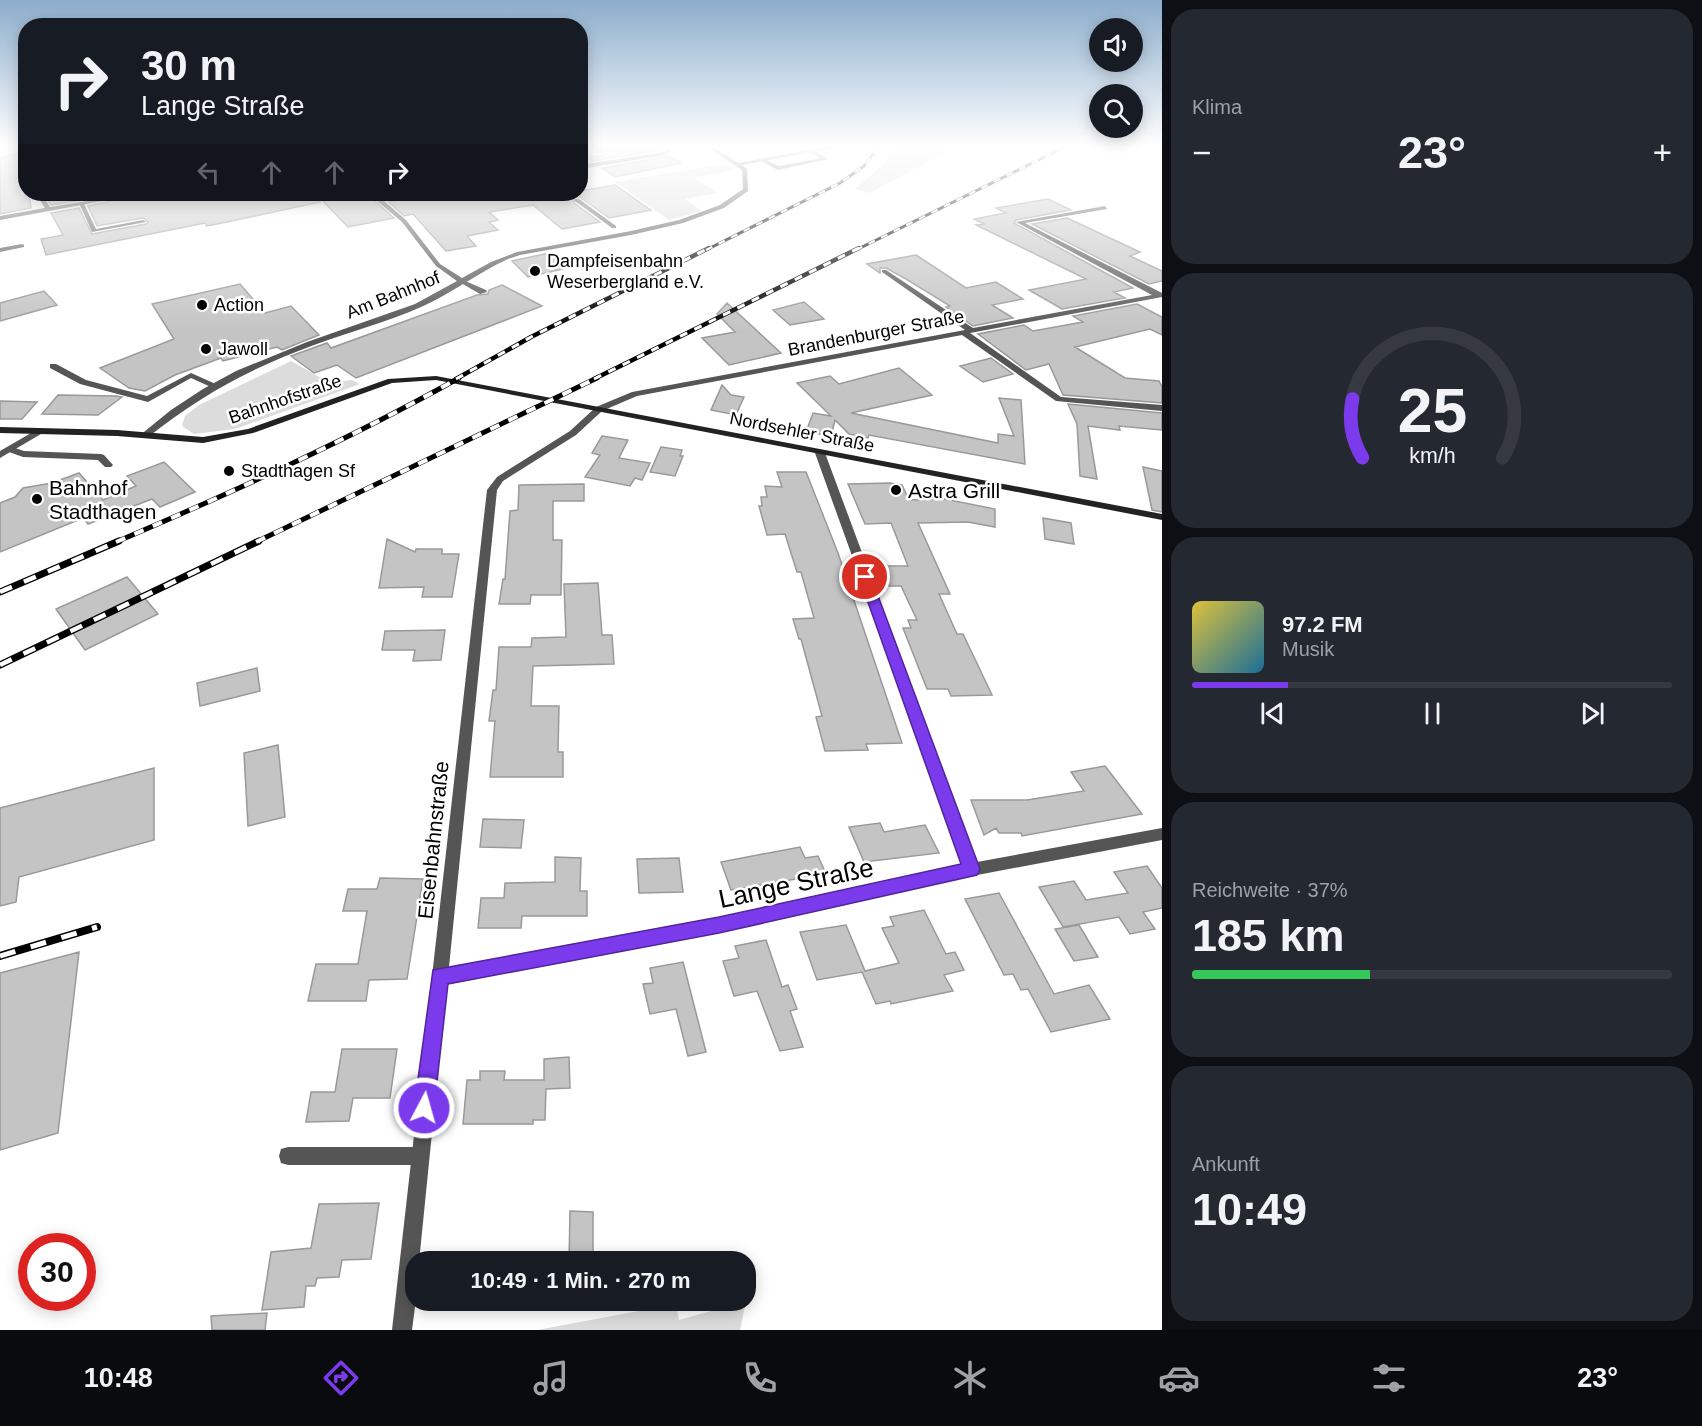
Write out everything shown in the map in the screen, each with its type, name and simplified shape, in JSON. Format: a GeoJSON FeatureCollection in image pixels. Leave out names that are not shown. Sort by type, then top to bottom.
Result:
{"type":"FeatureCollection","features":[{"type":"Feature","properties":{"kind":"main road","name":"Bahnhofstraße"},"geometry":{"type":"LineString","coordinates":[[0,429],[188,440],[227,437],[382,383],[414,377],[436,378]]}},
{"type":"Feature","properties":{"kind":"main road","name":"Nordsehler Straße"},"geometry":{"type":"LineString","coordinates":[[436,378],[1162,517]]}},
{"type":"Feature","properties":{"kind":"street"},"geometry":{"type":"LineString","coordinates":[[0,218],[59,208]]}},
{"type":"Feature","properties":{"kind":"street"},"geometry":{"type":"LineString","coordinates":[[83,208],[94,231],[142,222]]}},
{"type":"Feature","properties":{"kind":"street"},"geometry":{"type":"LineString","coordinates":[[388,208],[404,221],[438,265],[483,292]]}},
{"type":"Feature","properties":{"kind":"street"},"geometry":{"type":"LineString","coordinates":[[588,208],[614,227]]}},
{"type":"Feature","properties":{"kind":"street","name":"Am Bahnhof"},"geometry":{"type":"LineString","coordinates":[[144,436],[168,414],[214,385],[282,355],[418,306],[463,282],[485,267],[519,253],[642,232],[722,208]]}},
{"type":"Feature","properties":{"kind":"street"},"geometry":{"type":"LineString","coordinates":[[1105,208],[1019,222],[1160,295]]}},
{"type":"Feature","properties":{"kind":"street"},"geometry":{"type":"LineString","coordinates":[[0,250],[22,246]]}},
{"type":"Feature","properties":{"kind":"street"},"geometry":{"type":"LineString","coordinates":[[884,271],[1059,399],[1162,408]]}},
{"type":"Feature","properties":{"kind":"street","name":"Brandenburger Straße"},"geometry":{"type":"LineString","coordinates":[[599,409],[635,394],[1160,295]]}},
{"type":"Feature","properties":{"kind":"street"},"geometry":{"type":"LineString","coordinates":[[53,366],[83,382],[148,399],[191,375],[214,385]]}},
{"type":"Feature","properties":{"kind":"street","name":"Eisenbahnstraße"},"geometry":{"type":"LineString","coordinates":[[402,1330],[492,490],[500,479],[573,433],[599,409]]}},
{"type":"Feature","properties":{"kind":"street"},"geometry":{"type":"LineString","coordinates":[[4,454],[38,432]]}},
{"type":"Feature","properties":{"kind":"street"},"geometry":{"type":"LineString","coordinates":[[820,453],[972,869]]}},
{"type":"Feature","properties":{"kind":"street"},"geometry":{"type":"LineString","coordinates":[[4,454],[101,457],[108,465]]}},
{"type":"Feature","properties":{"kind":"street","name":"Lange Straße"},"geometry":{"type":"LineString","coordinates":[[440,977],[719,925],[972,869],[1162,834]]}},
{"type":"Feature","properties":{"kind":"street"},"geometry":{"type":"LineString","coordinates":[[288,1156],[419,1156]]}},
{"type":"Feature","properties":{"kind":"shaded area"},"geometry":{"type":"Polygon","coordinates":[[[652,208],[698,208],[702,211],[669,220],[652,208]]]}},
{"type":"Feature","properties":{"kind":"shaded area"},"geometry":{"type":"Polygon","coordinates":[[[291,361],[330,383],[352,380],[360,384],[235,429],[194,434],[182,426],[185,416],[199,405],[291,361]]]}},
{"type":"Feature","properties":{"kind":"shaded area"},"geometry":{"type":"Polygon","coordinates":[[[639,1311],[677,1311],[679,1320],[711,1311],[744,1311],[740,1330],[537,1330],[639,1311]]]}},
{"type":"Feature","properties":{"kind":"building"},"geometry":{"type":"Polygon","coordinates":[[[0,208],[31,208],[0,214],[0,208]]]}},
{"type":"Feature","properties":{"kind":"building"},"geometry":{"type":"Polygon","coordinates":[[[79,208],[92,234],[148,222],[143,218],[97,226],[89,208],[292,208],[46,255],[41,239],[63,235],[51,213],[79,208]]]}},
{"type":"Feature","properties":{"kind":"building"},"geometry":{"type":"Polygon","coordinates":[[[330,208],[383,208],[394,218],[348,227],[330,208]]]}},
{"type":"Feature","properties":{"kind":"building"},"geometry":{"type":"Polygon","coordinates":[[[396,208],[514,208],[489,212],[498,220],[489,222],[498,230],[467,236],[476,246],[446,251],[413,214],[404,216],[396,208]]]}},
{"type":"Feature","properties":{"kind":"building"},"geometry":{"type":"Polygon","coordinates":[[[537,208],[581,208],[600,222],[562,229],[537,208]]]}},
{"type":"Feature","properties":{"kind":"building"},"geometry":{"type":"Polygon","coordinates":[[[595,208],[648,208],[651,210],[609,218],[595,208]]]}},
{"type":"Feature","properties":{"kind":"building"},"geometry":{"type":"Polygon","coordinates":[[[996,208],[1067,208],[1071,210],[1016,220],[1014,223],[1133,288],[1114,292],[1125,298],[1062,309],[1029,290],[1086,279],[976,225],[984,224],[974,219],[1006,213],[996,208]]]}},
{"type":"Feature","properties":{"kind":"building"},"geometry":{"type":"Polygon","coordinates":[[[1067,218],[1140,252],[1130,256],[1162,271],[1162,281],[1149,284],[1032,224],[1067,218]]]}},
{"type":"Feature","properties":{"kind":"building"},"geometry":{"type":"Polygon","coordinates":[[[549,253],[567,268],[528,277],[512,261],[549,253]]]}},
{"type":"Feature","properties":{"kind":"building"},"geometry":{"type":"Polygon","coordinates":[[[916,255],[966,288],[996,282],[1023,299],[992,305],[1013,318],[973,326],[946,307],[950,306],[906,279],[886,268],[880,268],[880,273],[867,264],[916,255]]]}},
{"type":"Feature","properties":{"kind":"building","name":"Jawoll"},"geometry":{"type":"Polygon","coordinates":[[[240,284],[265,313],[291,306],[319,335],[282,350],[277,347],[223,361],[221,358],[175,375],[145,391],[129,388],[100,368],[174,339],[152,304],[240,284]]]}},
{"type":"Feature","properties":{"kind":"building"},"geometry":{"type":"Polygon","coordinates":[[[502,285],[542,306],[356,378],[337,365],[314,373],[291,356],[327,343],[331,348],[477,295],[488,294],[489,290],[502,285]]]}},
{"type":"Feature","properties":{"kind":"building"},"geometry":{"type":"Polygon","coordinates":[[[44,291],[57,305],[0,321],[0,303],[44,291]]]}},
{"type":"Feature","properties":{"kind":"building"},"geometry":{"type":"Polygon","coordinates":[[[804,302],[824,319],[790,325],[773,310],[804,302]]]}},
{"type":"Feature","properties":{"kind":"building"},"geometry":{"type":"Polygon","coordinates":[[[727,303],[781,353],[729,365],[702,338],[735,332],[717,314],[727,303]]]}},
{"type":"Feature","properties":{"kind":"building"},"geometry":{"type":"Polygon","coordinates":[[[1137,304],[1162,317],[1162,335],[1150,329],[1075,347],[1125,378],[1159,381],[1162,387],[1162,403],[1063,395],[1049,364],[1026,370],[978,334],[1024,325],[1033,331],[1083,322],[1073,316],[1137,304]]]}},
{"type":"Feature","properties":{"kind":"building"},"geometry":{"type":"Polygon","coordinates":[[[991,358],[1013,374],[983,382],[960,366],[991,358]]]}},
{"type":"Feature","properties":{"kind":"building"},"geometry":{"type":"Polygon","coordinates":[[[899,368],[932,395],[851,413],[998,443],[998,434],[1014,436],[999,398],[1021,400],[1025,464],[869,435],[868,438],[849,434],[835,420],[831,436],[806,432],[813,413],[831,416],[797,383],[830,376],[839,384],[899,368]]]}},
{"type":"Feature","properties":{"kind":"building"},"geometry":{"type":"Polygon","coordinates":[[[722,385],[731,395],[744,397],[736,415],[711,410],[722,385]]]}},
{"type":"Feature","properties":{"kind":"building"},"geometry":{"type":"Polygon","coordinates":[[[58,395],[122,397],[98,415],[42,414],[58,395]]]}},
{"type":"Feature","properties":{"kind":"building"},"geometry":{"type":"Polygon","coordinates":[[[0,401],[37,402],[22,419],[0,419],[0,401]]]}},
{"type":"Feature","properties":{"kind":"building"},"geometry":{"type":"Polygon","coordinates":[[[1068,404],[1162,413],[1162,430],[1119,426],[1120,430],[1088,426],[1097,479],[1080,476],[1077,424],[1068,404]]]}},
{"type":"Feature","properties":{"kind":"building"},"geometry":{"type":"Polygon","coordinates":[[[602,436],[628,440],[619,458],[650,463],[642,480],[635,478],[630,486],[585,477],[600,455],[592,453],[602,436]]]}},
{"type":"Feature","properties":{"kind":"building"},"geometry":{"type":"Polygon","coordinates":[[[661,447],[682,450],[680,456],[683,456],[675,476],[650,472],[661,447]]]}},
{"type":"Feature","properties":{"kind":"building"},"geometry":{"type":"Polygon","coordinates":[[[164,462],[195,492],[160,507],[152,499],[88,524],[83,518],[0,552],[0,503],[15,497],[23,488],[52,483],[79,473],[103,500],[136,486],[127,476],[164,462]]]}},
{"type":"Feature","properties":{"kind":"building"},"geometry":{"type":"Polygon","coordinates":[[[1143,467],[1162,471],[1162,512],[1152,510],[1143,467]]]}},
{"type":"Feature","properties":{"kind":"building"},"geometry":{"type":"Polygon","coordinates":[[[777,472],[806,472],[838,553],[902,743],[866,744],[868,750],[825,751],[816,717],[822,716],[801,639],[799,639],[793,619],[814,618],[801,572],[797,572],[785,534],[767,535],[759,506],[762,506],[761,497],[767,497],[765,486],[782,487],[777,472]]]}},
{"type":"Feature","properties":{"kind":"building"},"geometry":{"type":"Polygon","coordinates":[[[584,484],[584,501],[553,501],[553,540],[562,540],[561,595],[531,595],[530,604],[499,604],[503,579],[505,579],[510,511],[518,510],[519,485],[584,484]]]}},
{"type":"Feature","properties":{"kind":"building"},"geometry":{"type":"Polygon","coordinates":[[[848,484],[902,485],[909,500],[945,499],[995,509],[995,527],[968,522],[918,523],[950,594],[939,594],[957,634],[963,634],[992,695],[951,696],[948,689],[927,689],[903,628],[911,628],[908,620],[917,620],[901,586],[889,586],[881,566],[908,566],[891,523],[865,524],[848,484]]]}},
{"type":"Feature","properties":{"kind":"building"},"geometry":{"type":"Polygon","coordinates":[[[1043,518],[1071,523],[1074,544],[1045,539],[1043,518]]]}},
{"type":"Feature","properties":{"kind":"building"},"geometry":{"type":"Polygon","coordinates":[[[387,539],[415,552],[416,549],[442,549],[442,554],[459,554],[452,597],[422,597],[424,587],[379,588],[387,539]]]}},
{"type":"Feature","properties":{"kind":"building"},"geometry":{"type":"Polygon","coordinates":[[[127,577],[158,614],[85,650],[56,609],[127,577]]]}},
{"type":"Feature","properties":{"kind":"building"},"geometry":{"type":"Polygon","coordinates":[[[598,583],[602,635],[612,635],[614,664],[533,666],[531,706],[559,706],[558,752],[563,752],[563,777],[490,777],[495,721],[489,721],[493,690],[496,690],[499,647],[531,647],[532,638],[566,637],[564,584],[598,583]]]}},
{"type":"Feature","properties":{"kind":"building"},"geometry":{"type":"Polygon","coordinates":[[[445,630],[441,660],[413,661],[415,650],[382,650],[385,631],[445,630]]]}},
{"type":"Feature","properties":{"kind":"building"},"geometry":{"type":"Polygon","coordinates":[[[257,668],[260,691],[200,706],[197,683],[257,668]]]}},
{"type":"Feature","properties":{"kind":"building"},"geometry":{"type":"Polygon","coordinates":[[[278,745],[285,817],[248,826],[244,753],[278,745]]]}},
{"type":"Feature","properties":{"kind":"building"},"geometry":{"type":"Polygon","coordinates":[[[1105,766],[1142,814],[1022,836],[1021,833],[999,833],[996,828],[984,835],[971,800],[1027,800],[1084,791],[1071,772],[1105,766]]]}},
{"type":"Feature","properties":{"kind":"building"},"geometry":{"type":"Polygon","coordinates":[[[154,768],[154,840],[19,877],[16,902],[0,906],[0,808],[154,768]]]}},
{"type":"Feature","properties":{"kind":"building"},"geometry":{"type":"Polygon","coordinates":[[[483,819],[524,820],[521,848],[480,847],[483,819]]]}},
{"type":"Feature","properties":{"kind":"building"},"geometry":{"type":"Polygon","coordinates":[[[880,823],[884,832],[925,825],[939,853],[864,862],[849,827],[880,823]]]}},
{"type":"Feature","properties":{"kind":"building"},"geometry":{"type":"Polygon","coordinates":[[[800,847],[805,858],[818,856],[826,874],[731,890],[721,862],[800,847]]]}},
{"type":"Feature","properties":{"kind":"building"},"geometry":{"type":"Polygon","coordinates":[[[555,857],[581,858],[580,891],[587,891],[587,916],[522,916],[521,928],[478,928],[481,898],[504,898],[505,883],[555,882],[555,857]]]}},
{"type":"Feature","properties":{"kind":"building"},"geometry":{"type":"Polygon","coordinates":[[[679,858],[683,892],[639,893],[637,859],[679,858]]]}},
{"type":"Feature","properties":{"kind":"building"},"geometry":{"type":"Polygon","coordinates":[[[1147,866],[1162,888],[1162,908],[1143,912],[1155,929],[1130,934],[1119,917],[1063,927],[1039,887],[1074,881],[1086,900],[1128,893],[1114,872],[1147,866]]]}},
{"type":"Feature","properties":{"kind":"building"},"geometry":{"type":"Polygon","coordinates":[[[380,878],[423,879],[407,979],[369,980],[366,1001],[308,1001],[316,964],[358,964],[367,911],[343,911],[348,889],[377,889],[380,878]]]}},
{"type":"Feature","properties":{"kind":"building"},"geometry":{"type":"Polygon","coordinates":[[[999,893],[1054,994],[1089,985],[1110,1019],[1051,1032],[1028,989],[1021,990],[1013,974],[1004,975],[965,899],[999,893]]]}},
{"type":"Feature","properties":{"kind":"building"},"geometry":{"type":"Polygon","coordinates":[[[924,910],[946,954],[955,952],[964,970],[944,975],[953,991],[891,1004],[890,1001],[876,1004],[862,972],[817,980],[800,932],[846,925],[865,971],[899,963],[882,928],[894,926],[890,917],[924,910]]]}},
{"type":"Feature","properties":{"kind":"building"},"geometry":{"type":"Polygon","coordinates":[[[1079,925],[1098,957],[1074,961],[1055,929],[1079,925]]]}},
{"type":"Feature","properties":{"kind":"building"},"geometry":{"type":"Polygon","coordinates":[[[766,940],[782,987],[788,985],[797,1009],[790,1011],[803,1047],[780,1051],[757,991],[734,996],[723,961],[739,958],[735,946],[766,940]]]}},
{"type":"Feature","properties":{"kind":"building"},"geometry":{"type":"Polygon","coordinates":[[[79,952],[58,1133],[0,1150],[0,973],[79,952]]]}},
{"type":"Feature","properties":{"kind":"building"},"geometry":{"type":"Polygon","coordinates":[[[683,962],[706,1052],[688,1056],[676,1009],[650,1014],[643,984],[653,983],[650,968],[683,962]]]}},
{"type":"Feature","properties":{"kind":"building"},"geometry":{"type":"Polygon","coordinates":[[[342,1049],[397,1049],[390,1098],[353,1098],[349,1121],[306,1122],[311,1092],[335,1092],[342,1049]]]}},
{"type":"Feature","properties":{"kind":"building"},"geometry":{"type":"Polygon","coordinates":[[[569,1057],[570,1088],[546,1089],[545,1120],[533,1120],[533,1124],[463,1124],[467,1080],[480,1080],[480,1071],[505,1071],[504,1080],[544,1080],[544,1059],[569,1057]]]}},
{"type":"Feature","properties":{"kind":"building"},"geometry":{"type":"Polygon","coordinates":[[[379,1203],[371,1259],[342,1260],[339,1277],[317,1278],[315,1286],[306,1286],[304,1307],[262,1310],[271,1252],[311,1248],[319,1204],[379,1203]]]}},
{"type":"Feature","properties":{"kind":"building"},"geometry":{"type":"Polygon","coordinates":[[[570,1211],[593,1212],[593,1251],[569,1251],[570,1211]]]}},
{"type":"Feature","properties":{"kind":"building"},"geometry":{"type":"Polygon","coordinates":[[[267,1313],[265,1330],[212,1330],[211,1316],[267,1313]]]}},
{"type":"Feature","properties":{"kind":"railway"},"geometry":{"type":"LineString","coordinates":[[706,250],[790,208]]}},
{"type":"Feature","properties":{"kind":"railway"},"geometry":{"type":"LineString","coordinates":[[856,250],[941,208]]}},
{"type":"Feature","properties":{"kind":"railway"},"geometry":{"type":"LineString","coordinates":[[456,379],[531,337],[709,248]]}},
{"type":"Feature","properties":{"kind":"railway"},"geometry":{"type":"LineString","coordinates":[[594,379],[859,248]]}},
{"type":"Feature","properties":{"kind":"railway"},"geometry":{"type":"LineString","coordinates":[[116,542],[290,464],[375,423],[459,378]]}},
{"type":"Feature","properties":{"kind":"railway"},"geometry":{"type":"LineString","coordinates":[[256,542],[597,378]]}},
{"type":"Feature","properties":{"kind":"railway"},"geometry":{"type":"LineString","coordinates":[[0,592],[119,541]]}},
{"type":"Feature","properties":{"kind":"railway"},"geometry":{"type":"LineString","coordinates":[[0,665],[259,541]]}},
{"type":"Feature","properties":{"kind":"railway"},"geometry":{"type":"LineString","coordinates":[[0,956],[97,927]]}},
{"type":"Feature","properties":{"kind":"place","name":"Dampfeisenbahn Weserbergland e.V."},"geometry":{"type":"Point","coordinates":[535,271]}},
{"type":"Feature","properties":{"kind":"place","name":"Action"},"geometry":{"type":"Point","coordinates":[202,305]}},
{"type":"Feature","properties":{"kind":"place","name":"Jawoll"},"geometry":{"type":"Point","coordinates":[206,349]}},
{"type":"Feature","properties":{"kind":"place","name":"Stadthagen Sf"},"geometry":{"type":"Point","coordinates":[229,471]}},
{"type":"Feature","properties":{"kind":"place","name":"Astra Grill"},"geometry":{"type":"Point","coordinates":[896,490]}},
{"type":"Feature","properties":{"kind":"place","name":"Bahnhof Stadthagen"},"geometry":{"type":"Point","coordinates":[37,499]}},
{"type":"Feature","properties":{"kind":"route"},"geometry":{"type":"LineString","coordinates":[[424,1108],[440,977],[719,925],[972,869],[865,577]]}}]}
